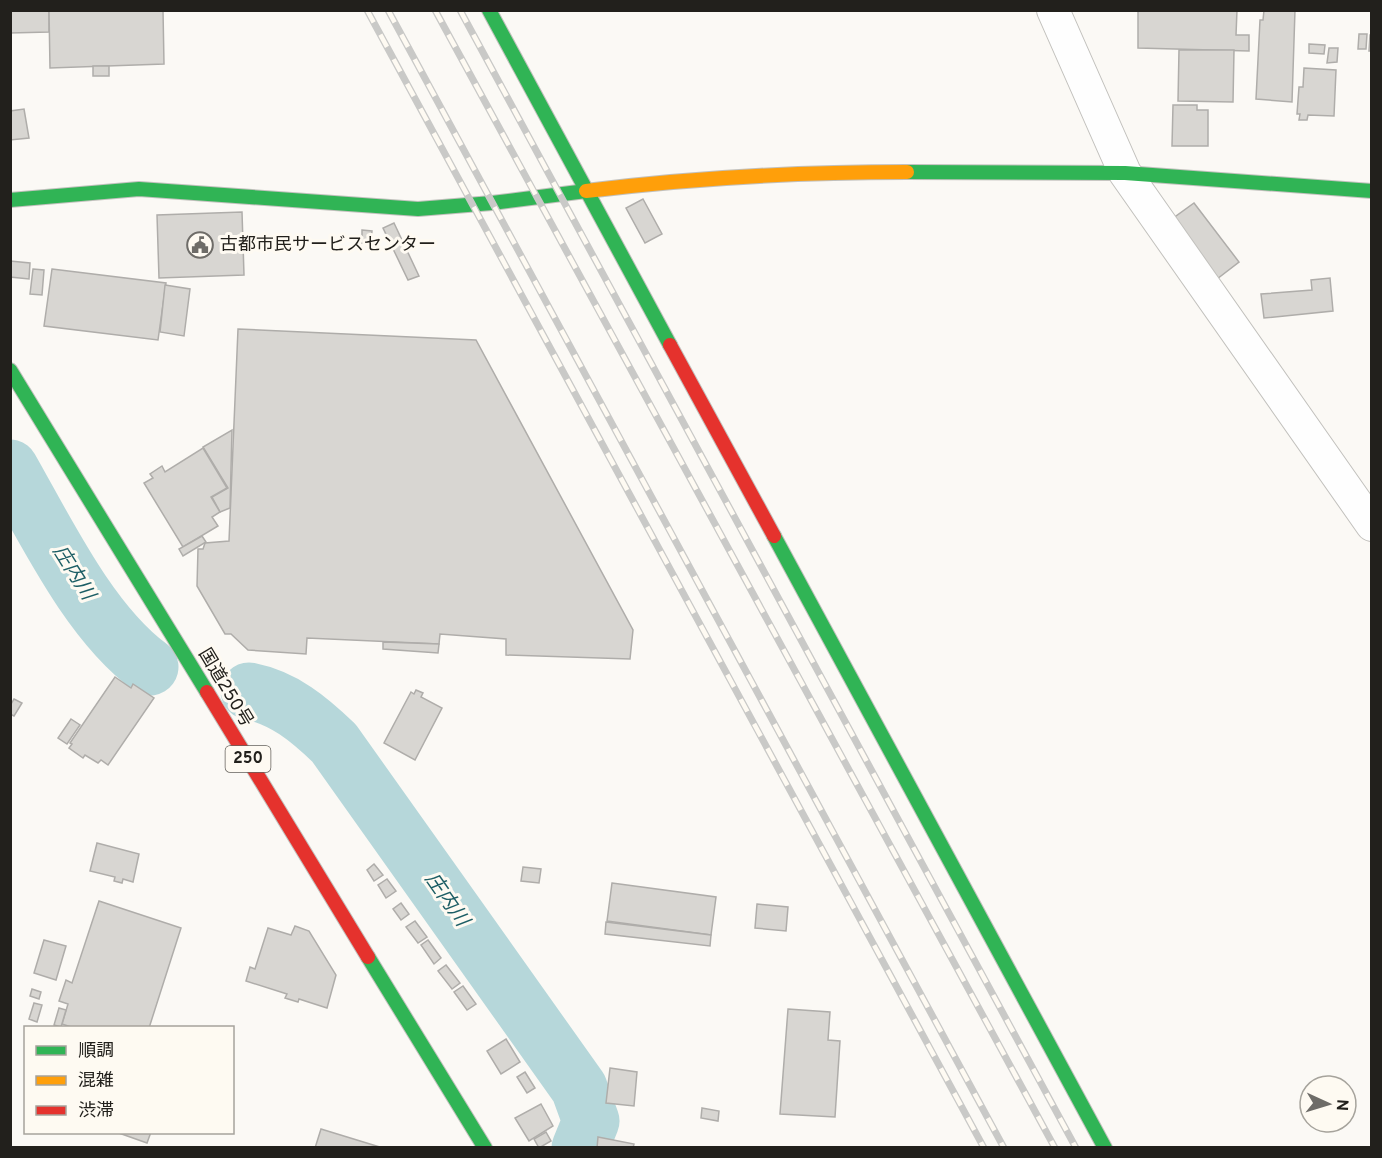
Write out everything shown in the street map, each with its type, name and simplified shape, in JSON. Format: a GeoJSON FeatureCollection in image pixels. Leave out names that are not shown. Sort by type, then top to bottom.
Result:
{"type":"FeatureCollection","features":[{"type":"Feature","properties":{"kind":"main road"},"geometry":{"type":"LineString","coordinates":[[489,10],[1105,1148]]}},
{"type":"Feature","properties":{"kind":"main road"},"geometry":{"type":"LineString","coordinates":[[10,200],[139,189],[418,209],[492,203],[630,186],[733,178],[863,172],[1125,173],[1371,191]]}},
{"type":"Feature","properties":{"kind":"main road","name":"国道250号"},"geometry":{"type":"LineString","coordinates":[[10,370],[484,1148]]}},
{"type":"Feature","properties":{"kind":"street"},"geometry":{"type":"LineString","coordinates":[[1053,10],[1125,173],[1371,525]]}},
{"type":"Feature","properties":{"kind":"building"},"geometry":{"type":"Polygon","coordinates":[[[10,10],[49,10],[49,32],[10,33],[10,10]]]}},
{"type":"Feature","properties":{"kind":"building"},"geometry":{"type":"Polygon","coordinates":[[[49,10],[163,10],[164,64],[50,68],[49,10]]]}},
{"type":"Feature","properties":{"kind":"building"},"geometry":{"type":"Polygon","coordinates":[[[1138,10],[1237,10],[1236,35],[1249,35],[1249,51],[1138,48],[1138,10]]]}},
{"type":"Feature","properties":{"kind":"building"},"geometry":{"type":"Polygon","coordinates":[[[1264,10],[1295,10],[1292,102],[1256,99],[1260,20],[1263,20],[1264,10]]]}},
{"type":"Feature","properties":{"kind":"building"},"geometry":{"type":"Polygon","coordinates":[[[1359,34],[1367,34],[1366,49],[1358,49],[1359,34]]]}},
{"type":"Feature","properties":{"kind":"building"},"geometry":{"type":"Polygon","coordinates":[[[1370,35],[1372,35],[1372,51],[1369,51],[1370,35]]]}},
{"type":"Feature","properties":{"kind":"building"},"geometry":{"type":"Polygon","coordinates":[[[1309,44],[1325,45],[1324,54],[1309,53],[1309,44]]]}},
{"type":"Feature","properties":{"kind":"building"},"geometry":{"type":"Polygon","coordinates":[[[1329,48],[1338,48],[1337,62],[1327,63],[1329,48]]]}},
{"type":"Feature","properties":{"kind":"building"},"geometry":{"type":"Polygon","coordinates":[[[1179,50],[1234,50],[1233,102],[1178,101],[1179,50]]]}},
{"type":"Feature","properties":{"kind":"building"},"geometry":{"type":"Polygon","coordinates":[[[93,66],[109,66],[109,76],[93,76],[93,66]]]}},
{"type":"Feature","properties":{"kind":"building"},"geometry":{"type":"Polygon","coordinates":[[[1304,68],[1336,70],[1334,116],[1308,115],[1307,120],[1299,120],[1300,114],[1297,114],[1299,87],[1303,87],[1304,68]]]}},
{"type":"Feature","properties":{"kind":"building"},"geometry":{"type":"Polygon","coordinates":[[[1173,105],[1197,105],[1197,110],[1208,110],[1208,146],[1172,146],[1173,105]]]}},
{"type":"Feature","properties":{"kind":"building"},"geometry":{"type":"Polygon","coordinates":[[[24,109],[29,138],[10,140],[10,111],[24,109]]]}},
{"type":"Feature","properties":{"kind":"building"},"geometry":{"type":"Polygon","coordinates":[[[643,199],[662,234],[645,243],[626,208],[643,199]]]}},
{"type":"Feature","properties":{"kind":"building"},"geometry":{"type":"Polygon","coordinates":[[[1194,203],[1239,262],[1217,279],[1172,219],[1194,203]]]}},
{"type":"Feature","properties":{"kind":"building","name":"古都市民サービスセンター"},"geometry":{"type":"Polygon","coordinates":[[[242,212],[244,275],[159,278],[157,215],[242,212]]]}},
{"type":"Feature","properties":{"kind":"building"},"geometry":{"type":"Polygon","coordinates":[[[394,223],[419,276],[408,280],[383,228],[394,223]]]}},
{"type":"Feature","properties":{"kind":"building"},"geometry":{"type":"Polygon","coordinates":[[[362,230],[372,231],[371,243],[362,243],[362,230]]]}},
{"type":"Feature","properties":{"kind":"building"},"geometry":{"type":"Polygon","coordinates":[[[10,261],[30,263],[29,279],[10,277],[10,261]]]}},
{"type":"Feature","properties":{"kind":"building"},"geometry":{"type":"Polygon","coordinates":[[[33,269],[44,270],[42,295],[30,294],[33,269]]]}},
{"type":"Feature","properties":{"kind":"building"},"geometry":{"type":"Polygon","coordinates":[[[52,269],[166,283],[158,340],[44,326],[52,269]]]}},
{"type":"Feature","properties":{"kind":"building"},"geometry":{"type":"Polygon","coordinates":[[[1330,278],[1333,311],[1264,318],[1261,294],[1312,290],[1311,280],[1330,278]]]}},
{"type":"Feature","properties":{"kind":"building"},"geometry":{"type":"Polygon","coordinates":[[[165,285],[190,289],[184,336],[160,332],[165,285]]]}},
{"type":"Feature","properties":{"kind":"building"},"geometry":{"type":"Polygon","coordinates":[[[238,329],[476,340],[633,630],[630,659],[506,655],[506,639],[440,634],[439,644],[307,638],[306,654],[248,650],[231,634],[225,634],[197,586],[198,549],[203,549],[205,543],[229,541],[238,329]]]}},
{"type":"Feature","properties":{"kind":"building"},"geometry":{"type":"Polygon","coordinates":[[[232,430],[230,508],[220,512],[212,497],[228,488],[203,447],[232,430]]]}},
{"type":"Feature","properties":{"kind":"building"},"geometry":{"type":"Polygon","coordinates":[[[203,448],[227,488],[211,497],[220,512],[212,517],[218,526],[183,547],[144,483],[153,478],[150,474],[162,466],[165,472],[203,448]]]}},
{"type":"Feature","properties":{"kind":"building"},"geometry":{"type":"Polygon","coordinates":[[[202,536],[206,542],[183,556],[179,549],[202,536]]]}},
{"type":"Feature","properties":{"kind":"building"},"geometry":{"type":"Polygon","coordinates":[[[383,642],[439,644],[438,653],[383,649],[383,642]]]}},
{"type":"Feature","properties":{"kind":"building"},"geometry":{"type":"Polygon","coordinates":[[[115,677],[131,688],[133,684],[154,698],[108,765],[101,760],[98,763],[85,755],[83,758],[69,748],[72,744],[70,743],[115,677]]]}},
{"type":"Feature","properties":{"kind":"building"},"geometry":{"type":"Polygon","coordinates":[[[416,690],[423,693],[421,697],[442,708],[415,760],[384,743],[411,692],[414,694],[416,690]]]}},
{"type":"Feature","properties":{"kind":"building"},"geometry":{"type":"Polygon","coordinates":[[[14,699],[22,703],[14,716],[10,714],[10,706],[14,699]]]}},
{"type":"Feature","properties":{"kind":"building"},"geometry":{"type":"Polygon","coordinates":[[[71,719],[80,725],[67,744],[58,738],[71,719]]]}},
{"type":"Feature","properties":{"kind":"building"},"geometry":{"type":"Polygon","coordinates":[[[97,843],[139,854],[133,882],[123,879],[122,883],[114,881],[115,877],[90,871],[97,843]]]}},
{"type":"Feature","properties":{"kind":"building"},"geometry":{"type":"Polygon","coordinates":[[[374,864],[383,875],[374,881],[367,870],[374,864]]]}},
{"type":"Feature","properties":{"kind":"building"},"geometry":{"type":"Polygon","coordinates":[[[523,867],[541,869],[539,883],[521,881],[523,867]]]}},
{"type":"Feature","properties":{"kind":"building"},"geometry":{"type":"Polygon","coordinates":[[[387,879],[396,891],[386,898],[378,885],[387,879]]]}},
{"type":"Feature","properties":{"kind":"building"},"geometry":{"type":"Polygon","coordinates":[[[612,883],[716,897],[711,935],[607,921],[612,883]]]}},
{"type":"Feature","properties":{"kind":"building"},"geometry":{"type":"Polygon","coordinates":[[[99,901],[181,928],[150,1026],[68,1026],[62,1024],[68,1004],[59,1001],[66,980],[72,983],[99,901]]]}},
{"type":"Feature","properties":{"kind":"building"},"geometry":{"type":"Polygon","coordinates":[[[401,903],[409,914],[401,920],[393,909],[401,903]]]}},
{"type":"Feature","properties":{"kind":"building"},"geometry":{"type":"Polygon","coordinates":[[[757,904],[788,907],[786,931],[755,928],[757,904]]]}},
{"type":"Feature","properties":{"kind":"building"},"geometry":{"type":"Polygon","coordinates":[[[415,921],[427,937],[418,943],[406,927],[415,921]]]}},
{"type":"Feature","properties":{"kind":"building"},"geometry":{"type":"Polygon","coordinates":[[[606,922],[711,935],[710,946],[605,934],[606,922]]]}},
{"type":"Feature","properties":{"kind":"building"},"geometry":{"type":"Polygon","coordinates":[[[295,926],[309,931],[336,975],[327,1008],[299,999],[298,1002],[285,998],[287,994],[246,981],[250,967],[255,969],[268,928],[291,935],[295,926]]]}},
{"type":"Feature","properties":{"kind":"building"},"geometry":{"type":"Polygon","coordinates":[[[44,940],[66,946],[56,980],[34,973],[44,940]]]}},
{"type":"Feature","properties":{"kind":"building"},"geometry":{"type":"Polygon","coordinates":[[[428,940],[441,958],[434,964],[421,945],[428,940]]]}},
{"type":"Feature","properties":{"kind":"building"},"geometry":{"type":"Polygon","coordinates":[[[446,965],[460,983],[452,989],[438,971],[446,965]]]}},
{"type":"Feature","properties":{"kind":"building"},"geometry":{"type":"Polygon","coordinates":[[[463,986],[476,1004],[467,1010],[454,992],[463,986]]]}},
{"type":"Feature","properties":{"kind":"building"},"geometry":{"type":"Polygon","coordinates":[[[32,989],[41,992],[39,999],[30,996],[32,989]]]}},
{"type":"Feature","properties":{"kind":"building"},"geometry":{"type":"Polygon","coordinates":[[[34,1003],[42,1005],[37,1022],[29,1019],[34,1003]]]}},
{"type":"Feature","properties":{"kind":"building"},"geometry":{"type":"Polygon","coordinates":[[[59,1008],[66,1010],[61,1026],[54,1025],[59,1008]]]}},
{"type":"Feature","properties":{"kind":"building"},"geometry":{"type":"Polygon","coordinates":[[[788,1009],[830,1012],[828,1040],[840,1041],[835,1117],[780,1114],[788,1009]]]}},
{"type":"Feature","properties":{"kind":"building"},"geometry":{"type":"Polygon","coordinates":[[[506,1039],[520,1062],[501,1074],[487,1051],[506,1039]]]}},
{"type":"Feature","properties":{"kind":"building"},"geometry":{"type":"Polygon","coordinates":[[[610,1068],[637,1072],[634,1106],[606,1103],[610,1068]]]}},
{"type":"Feature","properties":{"kind":"building"},"geometry":{"type":"Polygon","coordinates":[[[525,1072],[535,1088],[527,1093],[517,1077],[525,1072]]]}},
{"type":"Feature","properties":{"kind":"building"},"geometry":{"type":"Polygon","coordinates":[[[541,1104],[553,1126],[529,1141],[515,1118],[541,1104]]]}},
{"type":"Feature","properties":{"kind":"building"},"geometry":{"type":"Polygon","coordinates":[[[702,1108],[719,1111],[718,1121],[701,1118],[702,1108]]]}},
{"type":"Feature","properties":{"kind":"building"},"geometry":{"type":"Polygon","coordinates":[[[321,1129],[383,1148],[315,1148],[321,1129]]]}},
{"type":"Feature","properties":{"kind":"building"},"geometry":{"type":"Polygon","coordinates":[[[546,1132],[551,1141],[539,1148],[534,1139],[546,1132]]]}},
{"type":"Feature","properties":{"kind":"building"},"geometry":{"type":"Polygon","coordinates":[[[122,1134],[150,1134],[147,1143],[122,1134]]]}},
{"type":"Feature","properties":{"kind":"building"},"geometry":{"type":"Polygon","coordinates":[[[598,1137],[634,1144],[633,1148],[597,1148],[598,1137]]]}},
{"type":"Feature","properties":{"kind":"waterway","name":"庄内川"},"geometry":{"type":"LineString","coordinates":[[10,468],[55,548],[89,602],[128,648],[150,667]]}},
{"type":"Feature","properties":{"kind":"waterway","name":"庄内川"},"geometry":{"type":"LineString","coordinates":[[249,691],[285,704],[334,743],[579,1088],[591,1121],[580,1148]]}},
{"type":"Feature","properties":{"kind":"railway"},"geometry":{"type":"LineString","coordinates":[[367,10],[984,1148]]}},
{"type":"Feature","properties":{"kind":"railway"},"geometry":{"type":"LineString","coordinates":[[388,10],[1004,1148]]}},
{"type":"Feature","properties":{"kind":"railway"},"geometry":{"type":"LineString","coordinates":[[435,10],[1055,1148]]}},
{"type":"Feature","properties":{"kind":"railway"},"geometry":{"type":"LineString","coordinates":[[460,10],[1076,1148]]}},
{"type":"Feature","properties":{"kind":"traffic: fast"},"geometry":{"type":"LineString","coordinates":[[489,10],[670,345]]}},
{"type":"Feature","properties":{"kind":"traffic: fast"},"geometry":{"type":"LineString","coordinates":[[907,172],[1125,173],[1372,191]]}},
{"type":"Feature","properties":{"kind":"traffic: fast"},"geometry":{"type":"LineString","coordinates":[[10,200],[139,189],[418,209],[492,203],[586,191]]}},
{"type":"Feature","properties":{"kind":"traffic: fast"},"geometry":{"type":"LineString","coordinates":[[10,370],[207,692]]}},
{"type":"Feature","properties":{"kind":"traffic: fast"},"geometry":{"type":"LineString","coordinates":[[774,536],[1105,1148]]}},
{"type":"Feature","properties":{"kind":"traffic: fast"},"geometry":{"type":"LineString","coordinates":[[368,957],[485,1148]]}},
{"type":"Feature","properties":{"kind":"traffic: slow"},"geometry":{"type":"LineString","coordinates":[[586,191],[746,177],[907,172]]}},
{"type":"Feature","properties":{"kind":"traffic: jam"},"geometry":{"type":"LineString","coordinates":[[670,345],[774,536]]}},
{"type":"Feature","properties":{"kind":"traffic: jam"},"geometry":{"type":"LineString","coordinates":[[207,692],[368,957]]}},
{"type":"Feature","properties":{"kind":"place","name":"古都市民サービスセンター"},"geometry":{"type":"Point","coordinates":[200,245]}}]}
